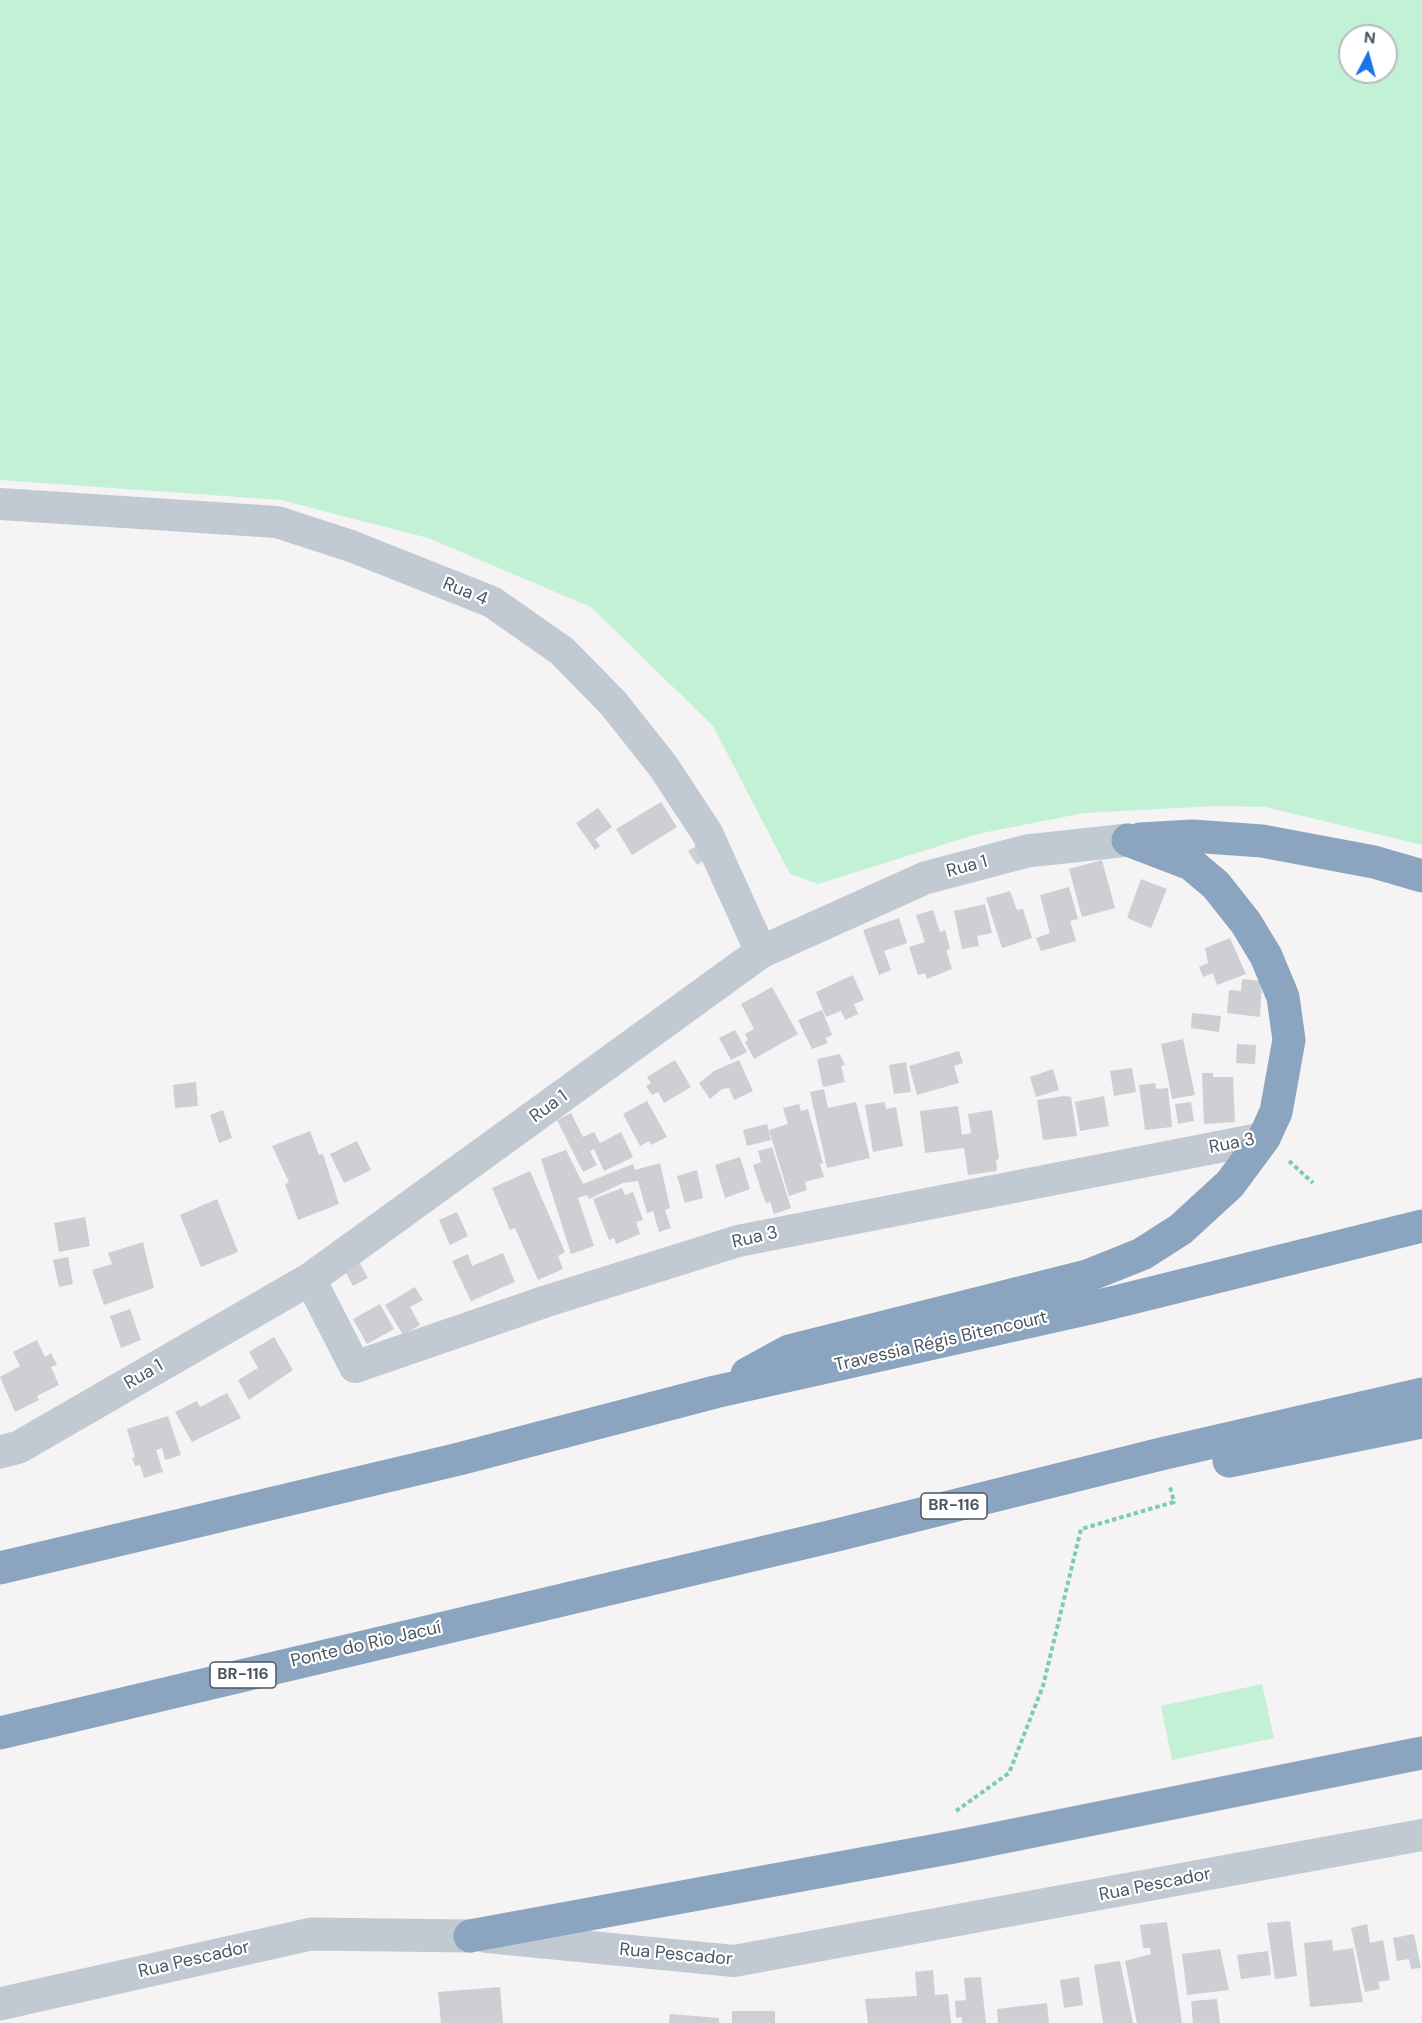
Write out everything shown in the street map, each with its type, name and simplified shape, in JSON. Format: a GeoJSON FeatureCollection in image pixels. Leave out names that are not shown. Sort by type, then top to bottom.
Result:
{"type":"FeatureCollection","features":[{"type":"Feature","properties":{"kind":"highway"},"geometry":{"type":"LineString","coordinates":[[1128,840],[1192,836],[1262,841],[1374,862],[1422,876]]}},
{"type":"Feature","properties":{"kind":"highway"},"geometry":{"type":"LineString","coordinates":[[715,1392],[789,1351],[1087,1276],[1143,1254],[1181,1229],[1230,1184],[1264,1138],[1276,1112],[1289,1040],[1283,998],[1266,956],[1246,923],[1216,885],[1191,864],[1128,840]]}},
{"type":"Feature","properties":{"kind":"highway","name":"Travessia Régis Bitencourt"},"geometry":{"type":"LineString","coordinates":[[0,1568],[459,1459],[715,1392],[1095,1307],[1422,1226]]}},
{"type":"Feature","properties":{"kind":"highway","name":"BR-116"},"geometry":{"type":"LineString","coordinates":[[833,1536],[1161,1454],[1422,1394]]}},
{"type":"Feature","properties":{"kind":"highway"},"geometry":{"type":"LineString","coordinates":[[833,1536],[934,1530],[1167,1474],[1422,1422]]}},
{"type":"Feature","properties":{"kind":"highway","name":"Ponte do Rio Jacuí"},"geometry":{"type":"LineString","coordinates":[[0,1733],[486,1616],[833,1536]]}},
{"type":"Feature","properties":{"kind":"highway"},"geometry":{"type":"LineString","coordinates":[[470,1936],[959,1846],[1422,1753]]}},
{"type":"Feature","properties":{"kind":"street","name":"Rua 4"},"geometry":{"type":"LineString","coordinates":[[0,504],[277,522],[351,546],[492,602],[562,651],[613,703],[663,766],[707,834],[761,952]]}},
{"type":"Feature","properties":{"kind":"street","name":"Rua 1"},"geometry":{"type":"LineString","coordinates":[[0,1452],[19,1447],[310,1280],[761,952],[925,878],[1027,851],[1128,840]]}},
{"type":"Feature","properties":{"kind":"street","name":"Rua 3"},"geometry":{"type":"LineString","coordinates":[[310,1280],[355,1367],[548,1301],[738,1240],[1264,1138]]}},
{"type":"Feature","properties":{"kind":"street","name":"Rua Pescador"},"geometry":{"type":"LineString","coordinates":[[0,2004],[311,1934],[470,1936],[734,1961],[1422,1835]]}},
{"type":"Feature","properties":{"kind":"path"},"geometry":{"type":"LineString","coordinates":[[951,1815],[1009,1773],[1043,1686],[1081,1529],[1174,1502],[1167,1474]]}},
{"type":"Feature","properties":{"kind":"green space"},"geometry":{"type":"Polygon","coordinates":[[[0,0],[1422,0],[1422,845],[1266,807],[1215,806],[1084,813],[977,834],[818,884],[790,874],[713,726],[591,607],[428,538],[281,500],[0,480],[0,0]]]}},
{"type":"Feature","properties":{"kind":"green space"},"geometry":{"type":"Polygon","coordinates":[[[1262,1684],[1274,1738],[1172,1760],[1161,1706],[1262,1684]]]}},
{"type":"Feature","properties":{"kind":"building"},"geometry":{"type":"Polygon","coordinates":[[[661,802],[677,827],[632,855],[616,829],[661,802]]]}},
{"type":"Feature","properties":{"kind":"building"},"geometry":{"type":"Polygon","coordinates":[[[598,808],[612,827],[595,839],[600,846],[595,850],[576,823],[598,808]]]}},
{"type":"Feature","properties":{"kind":"building"},"geometry":{"type":"Polygon","coordinates":[[[705,841],[713,855],[697,865],[688,851],[705,841]]]}},
{"type":"Feature","properties":{"kind":"building"},"geometry":{"type":"Polygon","coordinates":[[[1102,860],[1115,908],[1082,917],[1069,869],[1102,860]]]}},
{"type":"Feature","properties":{"kind":"building"},"geometry":{"type":"Polygon","coordinates":[[[1141,879],[1167,889],[1151,928],[1127,918],[1141,879]]]}},
{"type":"Feature","properties":{"kind":"building"},"geometry":{"type":"Polygon","coordinates":[[[1069,887],[1078,919],[1070,921],[1076,941],[1041,951],[1036,938],[1050,933],[1040,895],[1069,887]]]}},
{"type":"Feature","properties":{"kind":"building"},"geometry":{"type":"Polygon","coordinates":[[[1010,891],[1017,910],[1023,909],[1032,938],[1002,948],[986,898],[1010,891]]]}},
{"type":"Feature","properties":{"kind":"building"},"geometry":{"type":"Polygon","coordinates":[[[985,904],[992,933],[977,936],[979,946],[962,949],[954,911],[985,904]]]}},
{"type":"Feature","properties":{"kind":"building"},"geometry":{"type":"Polygon","coordinates":[[[933,910],[940,932],[945,930],[950,949],[946,950],[952,969],[927,979],[925,973],[918,975],[909,947],[925,942],[916,915],[933,910]]]}},
{"type":"Feature","properties":{"kind":"building"},"geometry":{"type":"Polygon","coordinates":[[[899,918],[907,943],[884,951],[891,970],[879,975],[863,930],[899,918]]]}},
{"type":"Feature","properties":{"kind":"building"},"geometry":{"type":"Polygon","coordinates":[[[1230,938],[1246,974],[1217,985],[1213,973],[1203,977],[1199,967],[1208,963],[1205,948],[1230,938]]]}},
{"type":"Feature","properties":{"kind":"building"},"geometry":{"type":"Polygon","coordinates":[[[853,975],[864,1000],[854,1004],[858,1014],[845,1020],[841,1011],[826,1017],[816,992],[853,975]]]}},
{"type":"Feature","properties":{"kind":"building"},"geometry":{"type":"Polygon","coordinates":[[[1242,979],[1262,981],[1260,1017],[1227,1013],[1229,990],[1241,991],[1242,979]]]}},
{"type":"Feature","properties":{"kind":"building"},"geometry":{"type":"Polygon","coordinates":[[[772,987],[798,1034],[754,1059],[745,1042],[748,1040],[745,1034],[754,1029],[741,1004],[772,987]]]}},
{"type":"Feature","properties":{"kind":"building"},"geometry":{"type":"Polygon","coordinates":[[[822,1010],[832,1035],[825,1038],[828,1043],[812,1049],[798,1020],[822,1010]]]}},
{"type":"Feature","properties":{"kind":"building"},"geometry":{"type":"Polygon","coordinates":[[[1192,1013],[1221,1016],[1219,1032],[1191,1028],[1192,1013]]]}},
{"type":"Feature","properties":{"kind":"building"},"geometry":{"type":"Polygon","coordinates":[[[735,1030],[747,1052],[731,1060],[719,1038],[735,1030]]]}},
{"type":"Feature","properties":{"kind":"building"},"geometry":{"type":"Polygon","coordinates":[[[1183,1039],[1195,1095],[1172,1099],[1161,1044],[1183,1039]]]}},
{"type":"Feature","properties":{"kind":"building"},"geometry":{"type":"Polygon","coordinates":[[[1237,1044],[1256,1045],[1255,1064],[1236,1063],[1237,1044]]]}},
{"type":"Feature","properties":{"kind":"building"},"geometry":{"type":"Polygon","coordinates":[[[959,1051],[963,1063],[954,1066],[959,1083],[917,1095],[909,1066],[959,1051]]]}},
{"type":"Feature","properties":{"kind":"building"},"geometry":{"type":"Polygon","coordinates":[[[840,1054],[845,1065],[841,1066],[845,1082],[823,1087],[817,1059],[840,1054]]]}},
{"type":"Feature","properties":{"kind":"building"},"geometry":{"type":"Polygon","coordinates":[[[675,1060],[691,1087],[664,1103],[658,1092],[652,1095],[646,1086],[651,1083],[647,1077],[675,1060]]]}},
{"type":"Feature","properties":{"kind":"building"},"geometry":{"type":"Polygon","coordinates":[[[739,1060],[753,1091],[734,1100],[729,1088],[722,1089],[710,1099],[699,1083],[714,1071],[739,1060]]]}},
{"type":"Feature","properties":{"kind":"building"},"geometry":{"type":"Polygon","coordinates":[[[906,1062],[911,1092],[894,1094],[889,1065],[906,1062]]]}},
{"type":"Feature","properties":{"kind":"building"},"geometry":{"type":"Polygon","coordinates":[[[1132,1068],[1136,1092],[1114,1096],[1110,1071],[1132,1068]]]}},
{"type":"Feature","properties":{"kind":"building"},"geometry":{"type":"Polygon","coordinates":[[[1053,1069],[1059,1090],[1036,1097],[1030,1077],[1053,1069]]]}},
{"type":"Feature","properties":{"kind":"building"},"geometry":{"type":"Polygon","coordinates":[[[1202,1073],[1213,1073],[1213,1077],[1233,1077],[1235,1122],[1204,1124],[1202,1073]]]}},
{"type":"Feature","properties":{"kind":"building"},"geometry":{"type":"Polygon","coordinates":[[[196,1082],[198,1106],[175,1108],[173,1085],[196,1082]]]}},
{"type":"Feature","properties":{"kind":"building"},"geometry":{"type":"Polygon","coordinates":[[[1155,1083],[1156,1089],[1168,1088],[1172,1127],[1145,1130],[1139,1085],[1155,1083]]]}},
{"type":"Feature","properties":{"kind":"building"},"geometry":{"type":"Polygon","coordinates":[[[824,1089],[828,1108],[856,1102],[870,1158],[827,1168],[810,1092],[824,1089]]]}},
{"type":"Feature","properties":{"kind":"building"},"geometry":{"type":"Polygon","coordinates":[[[1104,1096],[1109,1126],[1080,1131],[1075,1102],[1104,1096]]]}},
{"type":"Feature","properties":{"kind":"building"},"geometry":{"type":"Polygon","coordinates":[[[1071,1097],[1077,1136],[1043,1140],[1037,1100],[1071,1097]]]}},
{"type":"Feature","properties":{"kind":"building"},"geometry":{"type":"Polygon","coordinates":[[[647,1101],[667,1137],[651,1145],[649,1141],[640,1146],[623,1114],[647,1101]]]}},
{"type":"Feature","properties":{"kind":"building"},"geometry":{"type":"Polygon","coordinates":[[[885,1102],[886,1109],[896,1107],[903,1146],[873,1152],[865,1105],[885,1102]]]}},
{"type":"Feature","properties":{"kind":"building"},"geometry":{"type":"Polygon","coordinates":[[[1191,1102],[1194,1121],[1178,1124],[1175,1104],[1191,1102]]]}},
{"type":"Feature","properties":{"kind":"building"},"geometry":{"type":"Polygon","coordinates":[[[799,1104],[801,1111],[808,1109],[823,1163],[820,1164],[824,1177],[805,1182],[807,1190],[789,1196],[769,1130],[788,1124],[783,1108],[799,1104]]]}},
{"type":"Feature","properties":{"kind":"building"},"geometry":{"type":"Polygon","coordinates":[[[958,1106],[962,1135],[971,1133],[968,1114],[992,1110],[999,1159],[996,1160],[997,1171],[968,1175],[964,1148],[925,1153],[920,1111],[958,1106]]]}},
{"type":"Feature","properties":{"kind":"building"},"geometry":{"type":"Polygon","coordinates":[[[223,1110],[232,1138],[219,1143],[210,1115],[223,1110]]]}},
{"type":"Feature","properties":{"kind":"building"},"geometry":{"type":"Polygon","coordinates":[[[571,1113],[583,1137],[594,1132],[600,1143],[621,1132],[633,1157],[604,1171],[594,1149],[590,1151],[597,1165],[583,1172],[557,1120],[571,1113]]]}},
{"type":"Feature","properties":{"kind":"building"},"geometry":{"type":"Polygon","coordinates":[[[767,1124],[771,1140],[747,1146],[743,1130],[767,1124]]]}},
{"type":"Feature","properties":{"kind":"building"},"geometry":{"type":"Polygon","coordinates":[[[310,1131],[319,1155],[323,1154],[339,1204],[298,1220],[285,1184],[289,1182],[272,1146],[310,1131]]]}},
{"type":"Feature","properties":{"kind":"building"},"geometry":{"type":"Polygon","coordinates":[[[357,1141],[371,1170],[344,1183],[330,1154],[357,1141]]]}},
{"type":"Feature","properties":{"kind":"building"},"geometry":{"type":"Polygon","coordinates":[[[772,1147],[791,1208],[774,1214],[770,1202],[766,1203],[753,1165],[761,1162],[758,1151],[772,1147]]]}},
{"type":"Feature","properties":{"kind":"building"},"geometry":{"type":"Polygon","coordinates":[[[566,1150],[583,1184],[633,1164],[635,1170],[660,1163],[670,1208],[665,1210],[671,1228],[659,1232],[653,1211],[647,1213],[638,1181],[623,1183],[589,1199],[587,1195],[578,1198],[594,1246],[571,1254],[541,1159],[566,1150]]]}},
{"type":"Feature","properties":{"kind":"building"},"geometry":{"type":"Polygon","coordinates":[[[740,1157],[750,1189],[725,1198],[715,1165],[740,1157]]]}},
{"type":"Feature","properties":{"kind":"building"},"geometry":{"type":"Polygon","coordinates":[[[697,1170],[703,1198],[685,1203],[677,1176],[697,1170]]]}},
{"type":"Feature","properties":{"kind":"building"},"geometry":{"type":"Polygon","coordinates":[[[530,1171],[565,1252],[558,1256],[563,1269],[538,1280],[515,1228],[510,1230],[492,1188],[530,1171]]]}},
{"type":"Feature","properties":{"kind":"building"},"geometry":{"type":"Polygon","coordinates":[[[622,1188],[625,1195],[633,1192],[643,1220],[636,1222],[640,1234],[616,1244],[614,1238],[609,1240],[593,1199],[622,1188]]]}},
{"type":"Feature","properties":{"kind":"building"},"geometry":{"type":"Polygon","coordinates":[[[217,1199],[238,1252],[201,1267],[180,1215],[217,1199]]]}},
{"type":"Feature","properties":{"kind":"building"},"geometry":{"type":"Polygon","coordinates":[[[457,1212],[468,1236],[450,1245],[439,1220],[457,1212]]]}},
{"type":"Feature","properties":{"kind":"building"},"geometry":{"type":"Polygon","coordinates":[[[85,1217],[90,1246],[59,1252],[54,1223],[85,1217]]]}},
{"type":"Feature","properties":{"kind":"building"},"geometry":{"type":"Polygon","coordinates":[[[143,1242],[154,1288],[104,1305],[92,1270],[112,1264],[108,1253],[143,1242]]]}},
{"type":"Feature","properties":{"kind":"building"},"geometry":{"type":"Polygon","coordinates":[[[503,1253],[515,1282],[471,1301],[452,1261],[468,1254],[472,1266],[503,1253]]]}},
{"type":"Feature","properties":{"kind":"building"},"geometry":{"type":"Polygon","coordinates":[[[68,1257],[73,1284],[59,1287],[53,1260],[68,1257]]]}},
{"type":"Feature","properties":{"kind":"building"},"geometry":{"type":"Polygon","coordinates":[[[359,1262],[368,1278],[353,1286],[345,1271],[359,1262]]]}},
{"type":"Feature","properties":{"kind":"building"},"geometry":{"type":"Polygon","coordinates":[[[415,1287],[423,1300],[410,1307],[420,1325],[403,1335],[385,1305],[415,1287]]]}},
{"type":"Feature","properties":{"kind":"building"},"geometry":{"type":"Polygon","coordinates":[[[380,1304],[394,1329],[367,1344],[353,1319],[380,1304]]]}},
{"type":"Feature","properties":{"kind":"building"},"geometry":{"type":"Polygon","coordinates":[[[130,1309],[141,1340],[121,1348],[110,1316],[130,1309]]]}},
{"type":"Feature","properties":{"kind":"building"},"geometry":{"type":"Polygon","coordinates":[[[274,1337],[293,1370],[249,1400],[238,1380],[258,1368],[249,1352],[274,1337]]]}},
{"type":"Feature","properties":{"kind":"building"},"geometry":{"type":"Polygon","coordinates":[[[37,1340],[45,1357],[51,1353],[57,1365],[51,1367],[59,1385],[37,1396],[39,1400],[15,1412],[0,1377],[20,1366],[13,1352],[37,1340]]]}},
{"type":"Feature","properties":{"kind":"building"},"geometry":{"type":"Polygon","coordinates":[[[227,1393],[241,1418],[192,1442],[175,1412],[197,1401],[200,1407],[227,1393]]]}},
{"type":"Feature","properties":{"kind":"building"},"geometry":{"type":"Polygon","coordinates":[[[168,1416],[181,1455],[165,1460],[162,1448],[156,1450],[163,1472],[144,1478],[140,1465],[135,1466],[132,1458],[135,1457],[127,1429],[168,1416]]]}},
{"type":"Feature","properties":{"kind":"building"},"geometry":{"type":"Polygon","coordinates":[[[1290,1921],[1297,1976],[1275,1979],[1267,1923],[1290,1921]]]}},
{"type":"Feature","properties":{"kind":"building"},"geometry":{"type":"Polygon","coordinates":[[[1167,1922],[1182,2023],[1137,2023],[1125,1961],[1151,1954],[1150,1948],[1143,1948],[1140,1925],[1167,1922]]]}},
{"type":"Feature","properties":{"kind":"building"},"geometry":{"type":"Polygon","coordinates":[[[1367,1924],[1370,1943],[1383,1940],[1390,1980],[1378,1982],[1380,1989],[1365,1992],[1351,1928],[1367,1924]]]}},
{"type":"Feature","properties":{"kind":"building"},"geometry":{"type":"Polygon","coordinates":[[[1414,1934],[1421,1968],[1411,1969],[1409,1959],[1397,1961],[1393,1938],[1414,1934]]]}},
{"type":"Feature","properties":{"kind":"building"},"geometry":{"type":"Polygon","coordinates":[[[1332,1940],[1333,1951],[1353,1948],[1363,2002],[1310,2007],[1304,1943],[1332,1940]]]}},
{"type":"Feature","properties":{"kind":"building"},"geometry":{"type":"Polygon","coordinates":[[[1220,1949],[1229,1990],[1187,1995],[1182,1954],[1220,1949]]]}},
{"type":"Feature","properties":{"kind":"building"},"geometry":{"type":"Polygon","coordinates":[[[1268,1951],[1271,1975],[1241,1979],[1237,1955],[1268,1951]]]}},
{"type":"Feature","properties":{"kind":"building"},"geometry":{"type":"Polygon","coordinates":[[[1120,1961],[1133,2023],[1103,2023],[1094,1965],[1120,1961]]]}},
{"type":"Feature","properties":{"kind":"building"},"geometry":{"type":"Polygon","coordinates":[[[933,1970],[935,1995],[948,1994],[951,2023],[868,2023],[865,1999],[917,1996],[915,1972],[933,1970]]]}},
{"type":"Feature","properties":{"kind":"building"},"geometry":{"type":"Polygon","coordinates":[[[981,1977],[986,2023],[962,2023],[962,2017],[956,2018],[955,2001],[966,2000],[964,1978],[981,1977]]]}},
{"type":"Feature","properties":{"kind":"building"},"geometry":{"type":"Polygon","coordinates":[[[1079,1977],[1083,2005],[1064,2008],[1060,1980],[1079,1977]]]}},
{"type":"Feature","properties":{"kind":"building"},"geometry":{"type":"Polygon","coordinates":[[[500,1987],[503,2023],[441,2023],[438,1992],[500,1987]]]}},
{"type":"Feature","properties":{"kind":"building"},"geometry":{"type":"Polygon","coordinates":[[[1217,1999],[1220,2023],[1193,2023],[1191,2001],[1217,1999]]]}},
{"type":"Feature","properties":{"kind":"building"},"geometry":{"type":"Polygon","coordinates":[[[1047,2003],[1049,2023],[998,2023],[997,2009],[1047,2003]]]}},
{"type":"Feature","properties":{"kind":"building"},"geometry":{"type":"Polygon","coordinates":[[[732,2011],[775,2011],[775,2023],[732,2023],[732,2011]]]}},
{"type":"Feature","properties":{"kind":"building"},"geometry":{"type":"Polygon","coordinates":[[[670,2014],[719,2018],[719,2023],[669,2023],[670,2014]]]}}]}
